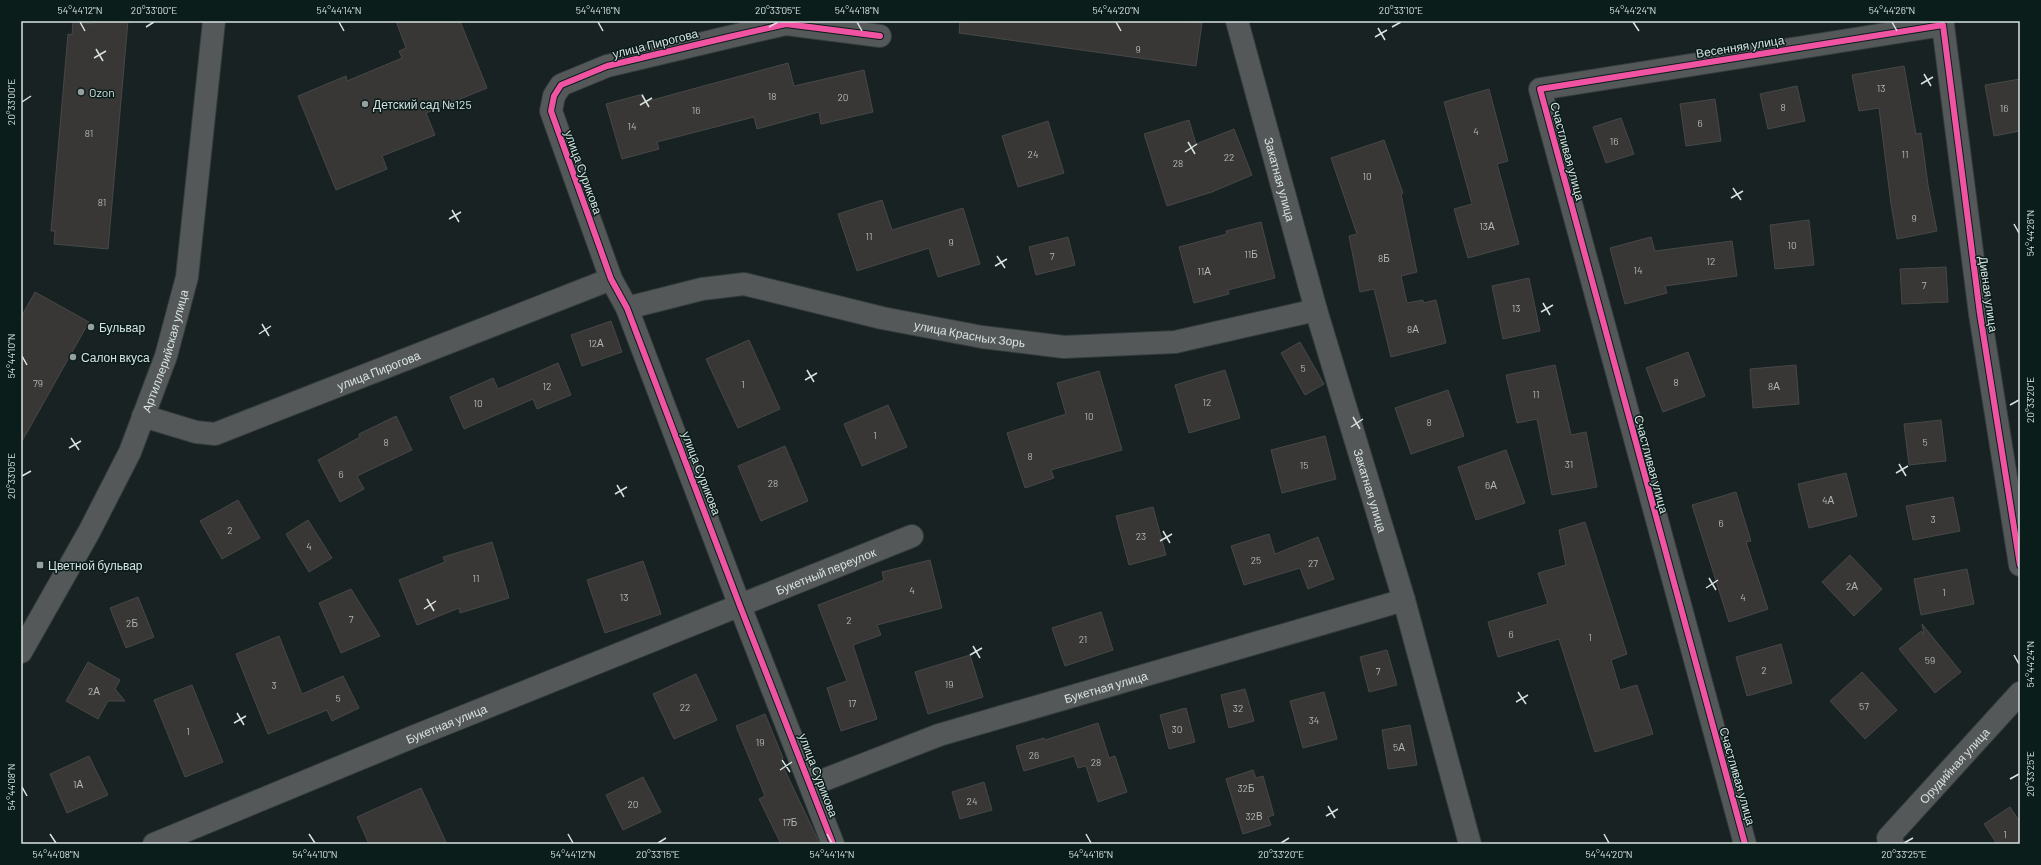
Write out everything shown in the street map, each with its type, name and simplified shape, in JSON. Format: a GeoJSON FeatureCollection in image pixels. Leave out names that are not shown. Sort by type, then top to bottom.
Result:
{"type":"FeatureCollection","features":[{"type":"Feature","properties":{"kind":"street","name":"Артиллерийская улица"},"geometry":{"type":"LineString","coordinates":[[21,652],[89,532],[130,452],[166,356],[187,277],[214,21]]}},
{"type":"Feature","properties":{"kind":"street","name":"Закатная улица"},"geometry":{"type":"LineString","coordinates":[[1237,21],[1316,310],[1404,600],[1470,844]]}},
{"type":"Feature","properties":{"kind":"street","name":"улица Пирогова"},"geometry":{"type":"LineString","coordinates":[[551,111],[554,96],[561,85],[607,66],[729,36],[786,24],[880,36]]}},
{"type":"Feature","properties":{"kind":"street","name":"Весенняя улица"},"geometry":{"type":"LineString","coordinates":[[1540,89],[1943,25]]}},
{"type":"Feature","properties":{"kind":"street","name":"Дивная улица"},"geometry":{"type":"LineString","coordinates":[[1943,25],[1980,314],[2020,565]]}},
{"type":"Feature","properties":{"kind":"street","name":"Счастливая улица"},"geometry":{"type":"LineString","coordinates":[[1540,89],[1745,844]]}},
{"type":"Feature","properties":{"kind":"street","name":"улица Сурикова"},"geometry":{"type":"LineString","coordinates":[[551,111],[611,279],[627,308],[740,606],[833,844]]}},
{"type":"Feature","properties":{"kind":"street","name":"улица Пирогова"},"geometry":{"type":"LineString","coordinates":[[143,416],[196,432],[215,434],[611,279]]}},
{"type":"Feature","properties":{"kind":"street","name":"улица Красных Зорь"},"geometry":{"type":"LineString","coordinates":[[627,308],[702,289],[744,284],[882,318],[982,337],[1064,347],[1175,342],[1316,310]]}},
{"type":"Feature","properties":{"kind":"street","name":"Букетный переулок"},"geometry":{"type":"LineString","coordinates":[[740,606],[912,536]]}},
{"type":"Feature","properties":{"kind":"street","name":"Букетная улица"},"geometry":{"type":"LineString","coordinates":[[811,785],[939,735],[1404,600]]}},
{"type":"Feature","properties":{"kind":"street","name":"Букетная улица"},"geometry":{"type":"LineString","coordinates":[[154,844],[415,736],[740,606]]}},
{"type":"Feature","properties":{"kind":"street","name":"Орудийная улица"},"geometry":{"type":"LineString","coordinates":[[1890,841],[2020,693]]}},
{"type":"Feature","properties":{"kind":"building"},"geometry":{"type":"Polygon","coordinates":[[[94,21],[128,21],[108,249],[54,244],[55,231],[51,231],[68,34],[72,35],[73,22],[94,24],[94,21]]]}},
{"type":"Feature","properties":{"kind":"building","name":"Детский сад №125"},"geometry":{"type":"Polygon","coordinates":[[[396,21],[460,21],[487,88],[426,113],[435,135],[382,156],[387,169],[336,190],[298,96],[346,76],[347,81],[402,58],[399,51],[406,48],[396,21]]]}},
{"type":"Feature","properties":{"kind":"building"},"geometry":{"type":"Polygon","coordinates":[[[960,21],[1185,21],[1202,23],[1196,66],[959,33],[960,21]]]}},
{"type":"Feature","properties":{"kind":"building"},"geometry":{"type":"Polygon","coordinates":[[[788,63],[794,86],[864,70],[873,112],[821,124],[819,112],[757,129],[754,117],[657,142],[659,149],[622,159],[606,104],[643,94],[645,102],[788,63]]]}},
{"type":"Feature","properties":{"kind":"building"},"geometry":{"type":"Polygon","coordinates":[[[1904,66],[1916,134],[1921,133],[1928,185],[1937,231],[1897,239],[1879,108],[1859,111],[1852,75],[1904,66]]]}},
{"type":"Feature","properties":{"kind":"building"},"geometry":{"type":"Polygon","coordinates":[[[2020,79],[2020,131],[1994,136],[1985,85],[2020,79]]]}},
{"type":"Feature","properties":{"kind":"building"},"geometry":{"type":"Polygon","coordinates":[[[1797,86],[1805,121],[1768,129],[1760,94],[1797,86]]]}},
{"type":"Feature","properties":{"kind":"building"},"geometry":{"type":"Polygon","coordinates":[[[1489,89],[1508,161],[1497,164],[1519,244],[1468,258],[1454,209],[1472,204],[1444,102],[1489,89]]]}},
{"type":"Feature","properties":{"kind":"building"},"geometry":{"type":"Polygon","coordinates":[[[1715,99],[1721,141],[1686,146],[1680,104],[1715,99]]]}},
{"type":"Feature","properties":{"kind":"building"},"geometry":{"type":"Polygon","coordinates":[[[1621,118],[1634,154],[1606,163],[1593,127],[1621,118]]]}},
{"type":"Feature","properties":{"kind":"building"},"geometry":{"type":"Polygon","coordinates":[[[1189,120],[1196,144],[1234,129],[1252,175],[1212,192],[1167,206],[1144,134],[1189,120]]]}},
{"type":"Feature","properties":{"kind":"building"},"geometry":{"type":"Polygon","coordinates":[[[1048,121],[1064,173],[1018,187],[1002,136],[1048,121]]]}},
{"type":"Feature","properties":{"kind":"building"},"geometry":{"type":"Polygon","coordinates":[[[1384,140],[1403,193],[1401,194],[1417,272],[1401,276],[1407,303],[1423,300],[1423,303],[1436,300],[1446,343],[1391,357],[1374,289],[1360,292],[1349,236],[1357,234],[1331,158],[1384,140]]]}},
{"type":"Feature","properties":{"kind":"building"},"geometry":{"type":"Polygon","coordinates":[[[882,200],[892,230],[963,208],[980,264],[938,277],[929,248],[857,271],[838,214],[882,200]]]}},
{"type":"Feature","properties":{"kind":"building"},"geometry":{"type":"Polygon","coordinates":[[[1809,220],[1814,265],[1775,269],[1770,225],[1809,220]]]}},
{"type":"Feature","properties":{"kind":"building"},"geometry":{"type":"Polygon","coordinates":[[[1261,222],[1275,278],[1228,290],[1229,294],[1194,303],[1179,247],[1227,234],[1226,231],[1261,222]]]}},
{"type":"Feature","properties":{"kind":"building"},"geometry":{"type":"Polygon","coordinates":[[[1068,237],[1075,265],[1036,275],[1029,247],[1068,237]]]}},
{"type":"Feature","properties":{"kind":"building"},"geometry":{"type":"Polygon","coordinates":[[[1651,237],[1655,251],[1732,241],[1737,276],[1665,286],[1667,293],[1625,304],[1610,248],[1651,237]]]}},
{"type":"Feature","properties":{"kind":"building"},"geometry":{"type":"Polygon","coordinates":[[[1946,267],[1948,302],[1902,304],[1900,269],[1946,267]]]}},
{"type":"Feature","properties":{"kind":"building"},"geometry":{"type":"Polygon","coordinates":[[[1529,278],[1540,331],[1503,339],[1492,286],[1529,278]]]}},
{"type":"Feature","properties":{"kind":"building"},"geometry":{"type":"Polygon","coordinates":[[[35,292],[89,322],[21,443],[21,317],[35,292]]]}},
{"type":"Feature","properties":{"kind":"building"},"geometry":{"type":"Polygon","coordinates":[[[611,321],[622,352],[582,366],[571,335],[611,321]]]}},
{"type":"Feature","properties":{"kind":"building"},"geometry":{"type":"Polygon","coordinates":[[[749,340],[780,409],[738,428],[706,359],[749,340]]]}},
{"type":"Feature","properties":{"kind":"building"},"geometry":{"type":"Polygon","coordinates":[[[1300,342],[1324,384],[1305,395],[1281,353],[1300,342]]]}},
{"type":"Feature","properties":{"kind":"building"},"geometry":{"type":"Polygon","coordinates":[[[1688,352],[1705,396],[1663,412],[1646,368],[1688,352]]]}},
{"type":"Feature","properties":{"kind":"building"},"geometry":{"type":"Polygon","coordinates":[[[558,363],[571,395],[537,409],[533,399],[464,429],[450,397],[493,378],[498,389],[558,363]]]}},
{"type":"Feature","properties":{"kind":"building"},"geometry":{"type":"Polygon","coordinates":[[[1555,365],[1571,435],[1586,432],[1597,487],[1552,495],[1537,419],[1517,423],[1506,375],[1555,365]]]}},
{"type":"Feature","properties":{"kind":"building"},"geometry":{"type":"Polygon","coordinates":[[[1796,365],[1799,404],[1753,408],[1750,369],[1796,365]]]}},
{"type":"Feature","properties":{"kind":"building"},"geometry":{"type":"Polygon","coordinates":[[[1225,370],[1240,418],[1189,433],[1175,385],[1225,370]]]}},
{"type":"Feature","properties":{"kind":"building"},"geometry":{"type":"Polygon","coordinates":[[[1099,371],[1122,450],[1051,470],[1054,478],[1025,488],[1007,433],[1066,414],[1057,383],[1099,371]]]}},
{"type":"Feature","properties":{"kind":"building"},"geometry":{"type":"Polygon","coordinates":[[[1448,390],[1464,436],[1411,454],[1395,408],[1448,390]]]}},
{"type":"Feature","properties":{"kind":"building"},"geometry":{"type":"Polygon","coordinates":[[[888,405],[907,447],[862,466],[844,424],[888,405]]]}},
{"type":"Feature","properties":{"kind":"building"},"geometry":{"type":"Polygon","coordinates":[[[396,416],[412,450],[357,476],[364,489],[340,502],[318,460],[360,437],[359,434],[396,416]]]}},
{"type":"Feature","properties":{"kind":"building"},"geometry":{"type":"Polygon","coordinates":[[[1941,420],[1946,461],[1909,465],[1904,424],[1941,420]]]}},
{"type":"Feature","properties":{"kind":"building"},"geometry":{"type":"Polygon","coordinates":[[[1325,436],[1336,479],[1282,493],[1271,450],[1325,436]]]}},
{"type":"Feature","properties":{"kind":"building"},"geometry":{"type":"Polygon","coordinates":[[[785,446],[808,501],[761,521],[738,466],[785,446]]]}},
{"type":"Feature","properties":{"kind":"building"},"geometry":{"type":"Polygon","coordinates":[[[1506,450],[1525,503],[1476,520],[1458,467],[1506,450]]]}},
{"type":"Feature","properties":{"kind":"building"},"geometry":{"type":"Polygon","coordinates":[[[1846,473],[1857,516],[1809,528],[1798,484],[1846,473]]]}},
{"type":"Feature","properties":{"kind":"building"},"geometry":{"type":"Polygon","coordinates":[[[1736,492],[1751,541],[1746,542],[1768,609],[1729,622],[1692,505],[1736,492]]]}},
{"type":"Feature","properties":{"kind":"building"},"geometry":{"type":"Polygon","coordinates":[[[1953,497],[1960,531],[1913,540],[1906,506],[1953,497]]]}},
{"type":"Feature","properties":{"kind":"building"},"geometry":{"type":"Polygon","coordinates":[[[238,500],[260,538],[222,559],[200,521],[238,500]]]}},
{"type":"Feature","properties":{"kind":"building"},"geometry":{"type":"Polygon","coordinates":[[[1153,507],[1166,555],[1129,565],[1116,516],[1153,507]]]}},
{"type":"Feature","properties":{"kind":"building"},"geometry":{"type":"Polygon","coordinates":[[[308,520],[332,558],[309,572],[286,534],[308,520]]]}},
{"type":"Feature","properties":{"kind":"building"},"geometry":{"type":"Polygon","coordinates":[[[1585,522],[1627,654],[1611,660],[1620,690],[1637,685],[1653,734],[1595,752],[1559,639],[1498,657],[1488,622],[1548,604],[1538,573],[1566,565],[1559,530],[1585,522]]]}},
{"type":"Feature","properties":{"kind":"building"},"geometry":{"type":"Polygon","coordinates":[[[1269,534],[1275,554],[1318,537],[1334,579],[1308,589],[1300,568],[1244,585],[1231,546],[1269,534]]]}},
{"type":"Feature","properties":{"kind":"building"},"geometry":{"type":"Polygon","coordinates":[[[492,542],[509,598],[460,613],[459,608],[417,625],[399,580],[445,562],[443,557],[492,542]]]}},
{"type":"Feature","properties":{"kind":"building"},"geometry":{"type":"Polygon","coordinates":[[[1850,555],[1882,589],[1854,616],[1822,582],[1850,555]]]}},
{"type":"Feature","properties":{"kind":"building"},"geometry":{"type":"Polygon","coordinates":[[[930,560],[942,608],[877,625],[881,635],[853,645],[877,719],[841,731],[827,688],[847,681],[818,605],[884,580],[882,572],[930,560]]]}},
{"type":"Feature","properties":{"kind":"building"},"geometry":{"type":"Polygon","coordinates":[[[643,561],[661,614],[605,633],[587,580],[643,561]]]}},
{"type":"Feature","properties":{"kind":"building"},"geometry":{"type":"Polygon","coordinates":[[[1967,569],[1974,604],[1921,615],[1914,579],[1967,569]]]}},
{"type":"Feature","properties":{"kind":"building"},"geometry":{"type":"Polygon","coordinates":[[[351,589],[380,636],[341,653],[319,603],[351,589]]]}},
{"type":"Feature","properties":{"kind":"building"},"geometry":{"type":"Polygon","coordinates":[[[138,597],[154,637],[126,648],[110,608],[138,597]]]}},
{"type":"Feature","properties":{"kind":"building"},"geometry":{"type":"Polygon","coordinates":[[[1101,612],[1113,650],[1065,666],[1052,628],[1101,612]]]}},
{"type":"Feature","properties":{"kind":"building"},"geometry":{"type":"Polygon","coordinates":[[[1922,624],[1961,672],[1935,693],[1899,649],[1921,631],[1924,635],[1922,624]]]}},
{"type":"Feature","properties":{"kind":"building"},"geometry":{"type":"Polygon","coordinates":[[[279,636],[302,694],[343,676],[359,708],[332,721],[327,710],[268,734],[236,654],[279,636]]]}},
{"type":"Feature","properties":{"kind":"building"},"geometry":{"type":"Polygon","coordinates":[[[1781,644],[1792,683],[1747,696],[1736,657],[1781,644]]]}},
{"type":"Feature","properties":{"kind":"building"},"geometry":{"type":"Polygon","coordinates":[[[1387,650],[1397,685],[1369,692],[1360,657],[1387,650]]]}},
{"type":"Feature","properties":{"kind":"building"},"geometry":{"type":"Polygon","coordinates":[[[970,655],[983,697],[928,714],[915,672],[970,655]]]}},
{"type":"Feature","properties":{"kind":"building"},"geometry":{"type":"Polygon","coordinates":[[[88,662],[120,680],[115,689],[125,701],[108,701],[98,719],[66,701],[88,662]]]}},
{"type":"Feature","properties":{"kind":"building"},"geometry":{"type":"Polygon","coordinates":[[[1862,672],[1897,710],[1865,739],[1830,701],[1862,672]]]}},
{"type":"Feature","properties":{"kind":"building"},"geometry":{"type":"Polygon","coordinates":[[[696,674],[717,720],[674,739],[653,694],[696,674]]]}},
{"type":"Feature","properties":{"kind":"building"},"geometry":{"type":"Polygon","coordinates":[[[192,685],[223,762],[185,777],[154,700],[192,685]]]}},
{"type":"Feature","properties":{"kind":"building"},"geometry":{"type":"Polygon","coordinates":[[[1245,689],[1254,721],[1229,728],[1221,695],[1245,689]]]}},
{"type":"Feature","properties":{"kind":"building"},"geometry":{"type":"Polygon","coordinates":[[[1324,692],[1337,739],[1303,748],[1290,701],[1324,692]]]}},
{"type":"Feature","properties":{"kind":"building"},"geometry":{"type":"Polygon","coordinates":[[[1186,708],[1195,742],[1169,749],[1160,715],[1186,708]]]}},
{"type":"Feature","properties":{"kind":"building"},"geometry":{"type":"Polygon","coordinates":[[[765,714],[783,758],[780,760],[820,844],[781,844],[759,799],[765,796],[736,726],[765,714]]]}},
{"type":"Feature","properties":{"kind":"building"},"geometry":{"type":"Polygon","coordinates":[[[1098,723],[1109,758],[1115,756],[1127,792],[1098,802],[1086,766],[1078,768],[1074,756],[1024,771],[1016,746],[1044,738],[1045,740],[1098,723]]]}},
{"type":"Feature","properties":{"kind":"building"},"geometry":{"type":"Polygon","coordinates":[[[1410,725],[1417,765],[1388,769],[1382,730],[1410,725]]]}},
{"type":"Feature","properties":{"kind":"building"},"geometry":{"type":"Polygon","coordinates":[[[89,756],[108,795],[67,813],[50,774],[89,756]]]}},
{"type":"Feature","properties":{"kind":"building"},"geometry":{"type":"Polygon","coordinates":[[[1253,770],[1256,778],[1263,776],[1274,815],[1268,817],[1271,825],[1243,834],[1226,779],[1253,770]]]}},
{"type":"Feature","properties":{"kind":"building"},"geometry":{"type":"Polygon","coordinates":[[[643,777],[661,812],[623,830],[606,795],[643,777]]]}},
{"type":"Feature","properties":{"kind":"building"},"geometry":{"type":"Polygon","coordinates":[[[984,782],[992,810],[960,819],[952,792],[984,782]]]}},
{"type":"Feature","properties":{"kind":"building"},"geometry":{"type":"Polygon","coordinates":[[[421,788],[447,844],[369,844],[357,817],[421,788]]]}},
{"type":"Feature","properties":{"kind":"building"},"geometry":{"type":"Polygon","coordinates":[[[2010,807],[2020,822],[2020,844],[1997,844],[1984,824],[2010,807]]]}},
{"type":"Feature","properties":{"kind":"cycle path"},"geometry":{"type":"LineString","coordinates":[[833,844],[740,606],[627,308],[611,279],[551,111],[554,96],[561,85],[607,66],[786,24],[880,36]]}},
{"type":"Feature","properties":{"kind":"cycle path"},"geometry":{"type":"LineString","coordinates":[[1745,844],[1540,89],[1943,25],[1980,314],[2020,565]]}},
{"type":"Feature","properties":{"kind":"place","name":"Ozon"},"geometry":{"type":"Point","coordinates":[81,92]}},
{"type":"Feature","properties":{"kind":"place","name":"Детский сад №125"},"geometry":{"type":"Point","coordinates":[365,104]}},
{"type":"Feature","properties":{"kind":"place","name":"Бульвар"},"geometry":{"type":"Point","coordinates":[91,327]}},
{"type":"Feature","properties":{"kind":"place","name":"Салон вкуса"},"geometry":{"type":"Point","coordinates":[73,357]}},
{"type":"Feature","properties":{"kind":"place","name":"Цветной бульвар"},"geometry":{"type":"Point","coordinates":[40,565]}}]}
